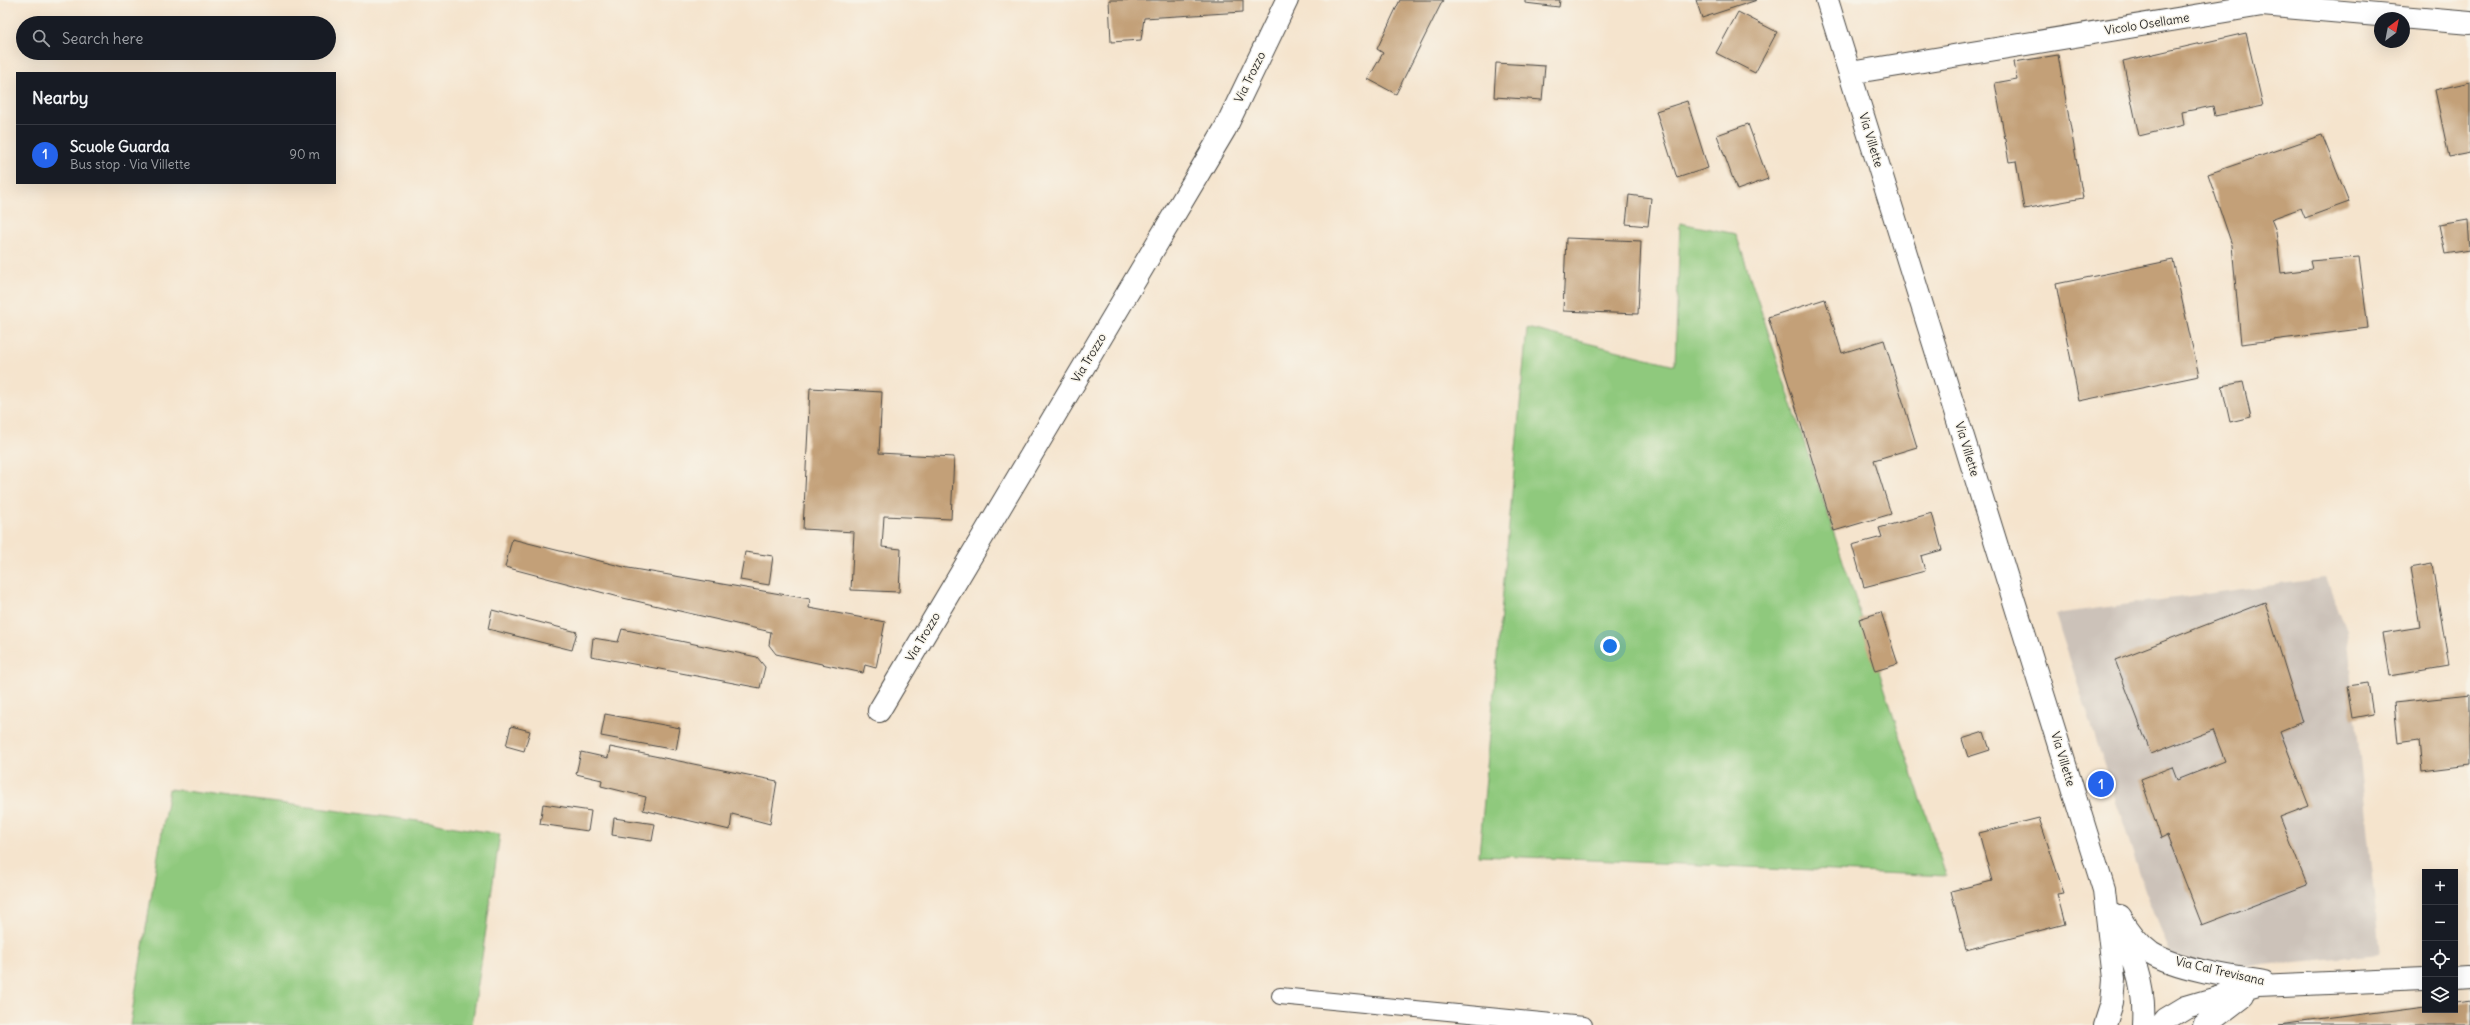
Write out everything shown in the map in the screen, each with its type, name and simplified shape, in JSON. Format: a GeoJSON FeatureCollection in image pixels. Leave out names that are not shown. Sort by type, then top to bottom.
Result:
{"type":"FeatureCollection","features":[{"type":"Feature","properties":{"kind":"street","name":"Via Trozzo"},"geometry":{"type":"LineString","coordinates":[[879,711],[1225,129],[1287,0]]}},
{"type":"Feature","properties":{"kind":"street","name":"Via Villette"},"geometry":{"type":"LineString","coordinates":[[1827,0],[2105,894],[2137,964],[2144,1011],[2143,1025]]}},
{"type":"Feature","properties":{"kind":"street","name":"Vicolo Osellame"},"geometry":{"type":"LineString","coordinates":[[1850,73],[2262,5],[2470,23]]}},
{"type":"Feature","properties":{"kind":"street","name":"Via Villette"},"geometry":{"type":"LineString","coordinates":[[2105,894],[2114,979],[2112,1003],[2105,1025]]}},
{"type":"Feature","properties":{"kind":"street","name":"Via Cal Trevisana"},"geometry":{"type":"LineString","coordinates":[[2105,894],[2131,935],[2152,953],[2183,965],[2265,985]]}},
{"type":"Feature","properties":{"kind":"street"},"geometry":{"type":"LineString","coordinates":[[2458,979],[2470,978]]}},
{"type":"Feature","properties":{"kind":"street","name":"Via Cal Trevisana"},"geometry":{"type":"LineString","coordinates":[[2161,1025],[2166,1019],[2186,1007],[2265,985],[2422,979]]}},
{"type":"Feature","properties":{"kind":"street","name":"Via Cal Trevisana"},"geometry":{"type":"LineString","coordinates":[[2204,1025],[2233,1001],[2265,985]]}},
{"type":"Feature","properties":{"kind":"lane"},"geometry":{"type":"LineString","coordinates":[[1280,996],[1584,1025]]}},
{"type":"Feature","properties":{"kind":"shaded area"},"geometry":{"type":"Polygon","coordinates":[[[2326,578],[2347,631],[2380,954],[2178,973],[2145,890],[2055,614],[2326,578]]]}},
{"type":"Feature","properties":{"kind":"green space"},"geometry":{"type":"Polygon","coordinates":[[[1680,223],[1736,234],[1946,876],[1479,855],[1527,328],[1675,365],[1680,223]]]}},
{"type":"Feature","properties":{"kind":"green space"},"geometry":{"type":"Polygon","coordinates":[[[169,789],[418,821],[500,834],[472,1025],[130,1025],[169,789]]]}},
{"type":"Feature","properties":{"kind":"building"},"geometry":{"type":"Polygon","coordinates":[[[1109,0],[1243,0],[1243,12],[1144,18],[1141,40],[1111,42],[1109,0]]]}},
{"type":"Feature","properties":{"kind":"building"},"geometry":{"type":"Polygon","coordinates":[[[1400,0],[1443,0],[1396,94],[1368,79],[1383,53],[1377,49],[1400,0]]]}},
{"type":"Feature","properties":{"kind":"building"},"geometry":{"type":"Polygon","coordinates":[[[1525,0],[1560,0],[1559,7],[1525,3],[1525,0]]]}},
{"type":"Feature","properties":{"kind":"building"},"geometry":{"type":"Polygon","coordinates":[[[1696,0],[1757,0],[1702,18],[1696,0]]]}},
{"type":"Feature","properties":{"kind":"building"},"geometry":{"type":"Polygon","coordinates":[[[1738,12],[1777,32],[1755,73],[1716,53],[1738,12]]]}},
{"type":"Feature","properties":{"kind":"building"},"geometry":{"type":"Polygon","coordinates":[[[2246,33],[2263,106],[2215,116],[2213,106],[2182,112],[2184,125],[2139,136],[2123,61],[2246,33]]]}},
{"type":"Feature","properties":{"kind":"building"},"geometry":{"type":"Polygon","coordinates":[[[2058,55],[2083,198],[2024,209],[2016,161],[2009,162],[1995,83],[2017,79],[2014,62],[2058,55]]]}},
{"type":"Feature","properties":{"kind":"building"},"geometry":{"type":"Polygon","coordinates":[[[1496,63],[1545,66],[1542,100],[1494,97],[1496,63]]]}},
{"type":"Feature","properties":{"kind":"building"},"geometry":{"type":"Polygon","coordinates":[[[2470,82],[2470,153],[2449,157],[2435,90],[2470,82]]]}},
{"type":"Feature","properties":{"kind":"building"},"geometry":{"type":"Polygon","coordinates":[[[1687,101],[1708,168],[1677,178],[1656,111],[1687,101]]]}},
{"type":"Feature","properties":{"kind":"building"},"geometry":{"type":"Polygon","coordinates":[[[1748,124],[1768,179],[1737,190],[1717,135],[1748,124]]]}},
{"type":"Feature","properties":{"kind":"building"},"geometry":{"type":"Polygon","coordinates":[[[2322,135],[2349,202],[2305,218],[2301,208],[2271,219],[2276,231],[2281,273],[2312,269],[2310,261],[2359,257],[2368,328],[2241,344],[2232,245],[2208,174],[2322,135]]]}},
{"type":"Feature","properties":{"kind":"building"},"geometry":{"type":"Polygon","coordinates":[[[1629,195],[1651,198],[1648,226],[1626,224],[1629,195]]]}},
{"type":"Feature","properties":{"kind":"building"},"geometry":{"type":"Polygon","coordinates":[[[2468,220],[2470,250],[2445,254],[2439,225],[2468,220]]]}},
{"type":"Feature","properties":{"kind":"building"},"geometry":{"type":"Polygon","coordinates":[[[1566,238],[1641,241],[1638,314],[1563,311],[1566,238]]]}},
{"type":"Feature","properties":{"kind":"building"},"geometry":{"type":"Polygon","coordinates":[[[2173,260],[2199,376],[2079,401],[2056,284],[2173,260]]]}},
{"type":"Feature","properties":{"kind":"building"},"geometry":{"type":"Polygon","coordinates":[[[1825,299],[1842,353],[1884,340],[1917,447],[1874,460],[1891,514],[1834,531],[1768,317],[1825,299]]]}},
{"type":"Feature","properties":{"kind":"building"},"geometry":{"type":"Polygon","coordinates":[[[2243,382],[2251,417],[2230,422],[2222,386],[2243,382]]]}},
{"type":"Feature","properties":{"kind":"building"},"geometry":{"type":"Polygon","coordinates":[[[810,388],[882,392],[879,453],[954,457],[951,519],[884,516],[882,547],[901,549],[899,592],[851,590],[854,532],[803,529],[810,388]]]}},
{"type":"Feature","properties":{"kind":"building"},"geometry":{"type":"Polygon","coordinates":[[[1932,513],[1942,550],[1921,556],[1925,571],[1864,587],[1852,545],[1882,537],[1879,528],[1932,513]]]}},
{"type":"Feature","properties":{"kind":"building"},"geometry":{"type":"Polygon","coordinates":[[[512,539],[628,568],[810,599],[809,608],[885,622],[876,668],[865,665],[863,673],[776,654],[769,645],[771,632],[623,598],[505,567],[512,539]]]}},
{"type":"Feature","properties":{"kind":"building"},"geometry":{"type":"Polygon","coordinates":[[[745,552],[773,556],[769,585],[740,580],[745,552]]]}},
{"type":"Feature","properties":{"kind":"building"},"geometry":{"type":"Polygon","coordinates":[[[2432,564],[2449,666],[2390,676],[2383,633],[2420,627],[2410,568],[2432,564]]]}},
{"type":"Feature","properties":{"kind":"building"},"geometry":{"type":"Polygon","coordinates":[[[2265,602],[2302,722],[2280,731],[2309,806],[2280,817],[2307,885],[2202,925],[2167,835],[2161,838],[2141,779],[2172,767],[2177,780],[2225,761],[2213,730],[2151,754],[2115,660],[2265,602]]]}},
{"type":"Feature","properties":{"kind":"building"},"geometry":{"type":"Polygon","coordinates":[[[492,610],[577,632],[572,650],[488,629],[492,610]]]}},
{"type":"Feature","properties":{"kind":"building"},"geometry":{"type":"Polygon","coordinates":[[[1881,612],[1898,664],[1875,671],[1859,619],[1881,612]]]}},
{"type":"Feature","properties":{"kind":"building"},"geometry":{"type":"Polygon","coordinates":[[[622,629],[757,657],[765,667],[760,688],[591,656],[593,638],[618,642],[622,629]]]}},
{"type":"Feature","properties":{"kind":"building"},"geometry":{"type":"Polygon","coordinates":[[[2368,683],[2373,714],[2352,718],[2347,686],[2368,683]]]}},
{"type":"Feature","properties":{"kind":"building"},"geometry":{"type":"Polygon","coordinates":[[[2470,695],[2470,765],[2422,771],[2419,740],[2398,743],[2394,703],[2470,695]]]}},
{"type":"Feature","properties":{"kind":"building"},"geometry":{"type":"Polygon","coordinates":[[[605,714],[680,728],[676,750],[601,736],[605,714]]]}},
{"type":"Feature","properties":{"kind":"building"},"geometry":{"type":"Polygon","coordinates":[[[511,726],[530,731],[524,751],[506,746],[511,726]]]}},
{"type":"Feature","properties":{"kind":"building"},"geometry":{"type":"Polygon","coordinates":[[[1984,732],[1990,750],[1968,757],[1962,739],[1984,732]]]}},
{"type":"Feature","properties":{"kind":"building"},"geometry":{"type":"Polygon","coordinates":[[[610,747],[777,781],[770,824],[732,814],[730,830],[643,810],[646,797],[601,786],[602,780],[576,774],[581,752],[608,758],[610,747]]]}},
{"type":"Feature","properties":{"kind":"building"},"geometry":{"type":"Polygon","coordinates":[[[543,804],[591,811],[588,831],[540,824],[543,804]]]}},
{"type":"Feature","properties":{"kind":"building"},"geometry":{"type":"Polygon","coordinates":[[[614,818],[655,824],[652,841],[612,835],[614,818]]]}},
{"type":"Feature","properties":{"kind":"building"},"geometry":{"type":"Polygon","coordinates":[[[2039,818],[2064,893],[2057,894],[2065,924],[1966,950],[1951,891],[1992,881],[1979,833],[2039,818]]]}},
{"type":"Feature","properties":{"kind":"building"},"geometry":{"type":"Polygon","coordinates":[[[2470,1001],[2470,1025],[2279,1025],[2422,1006],[2422,1013],[2458,1013],[2458,1003],[2470,1001]]]}},
{"type":"Feature","properties":{"kind":"place","name":"Scuole Guarda"},"geometry":{"type":"Point","coordinates":[2101,784]}}]}
